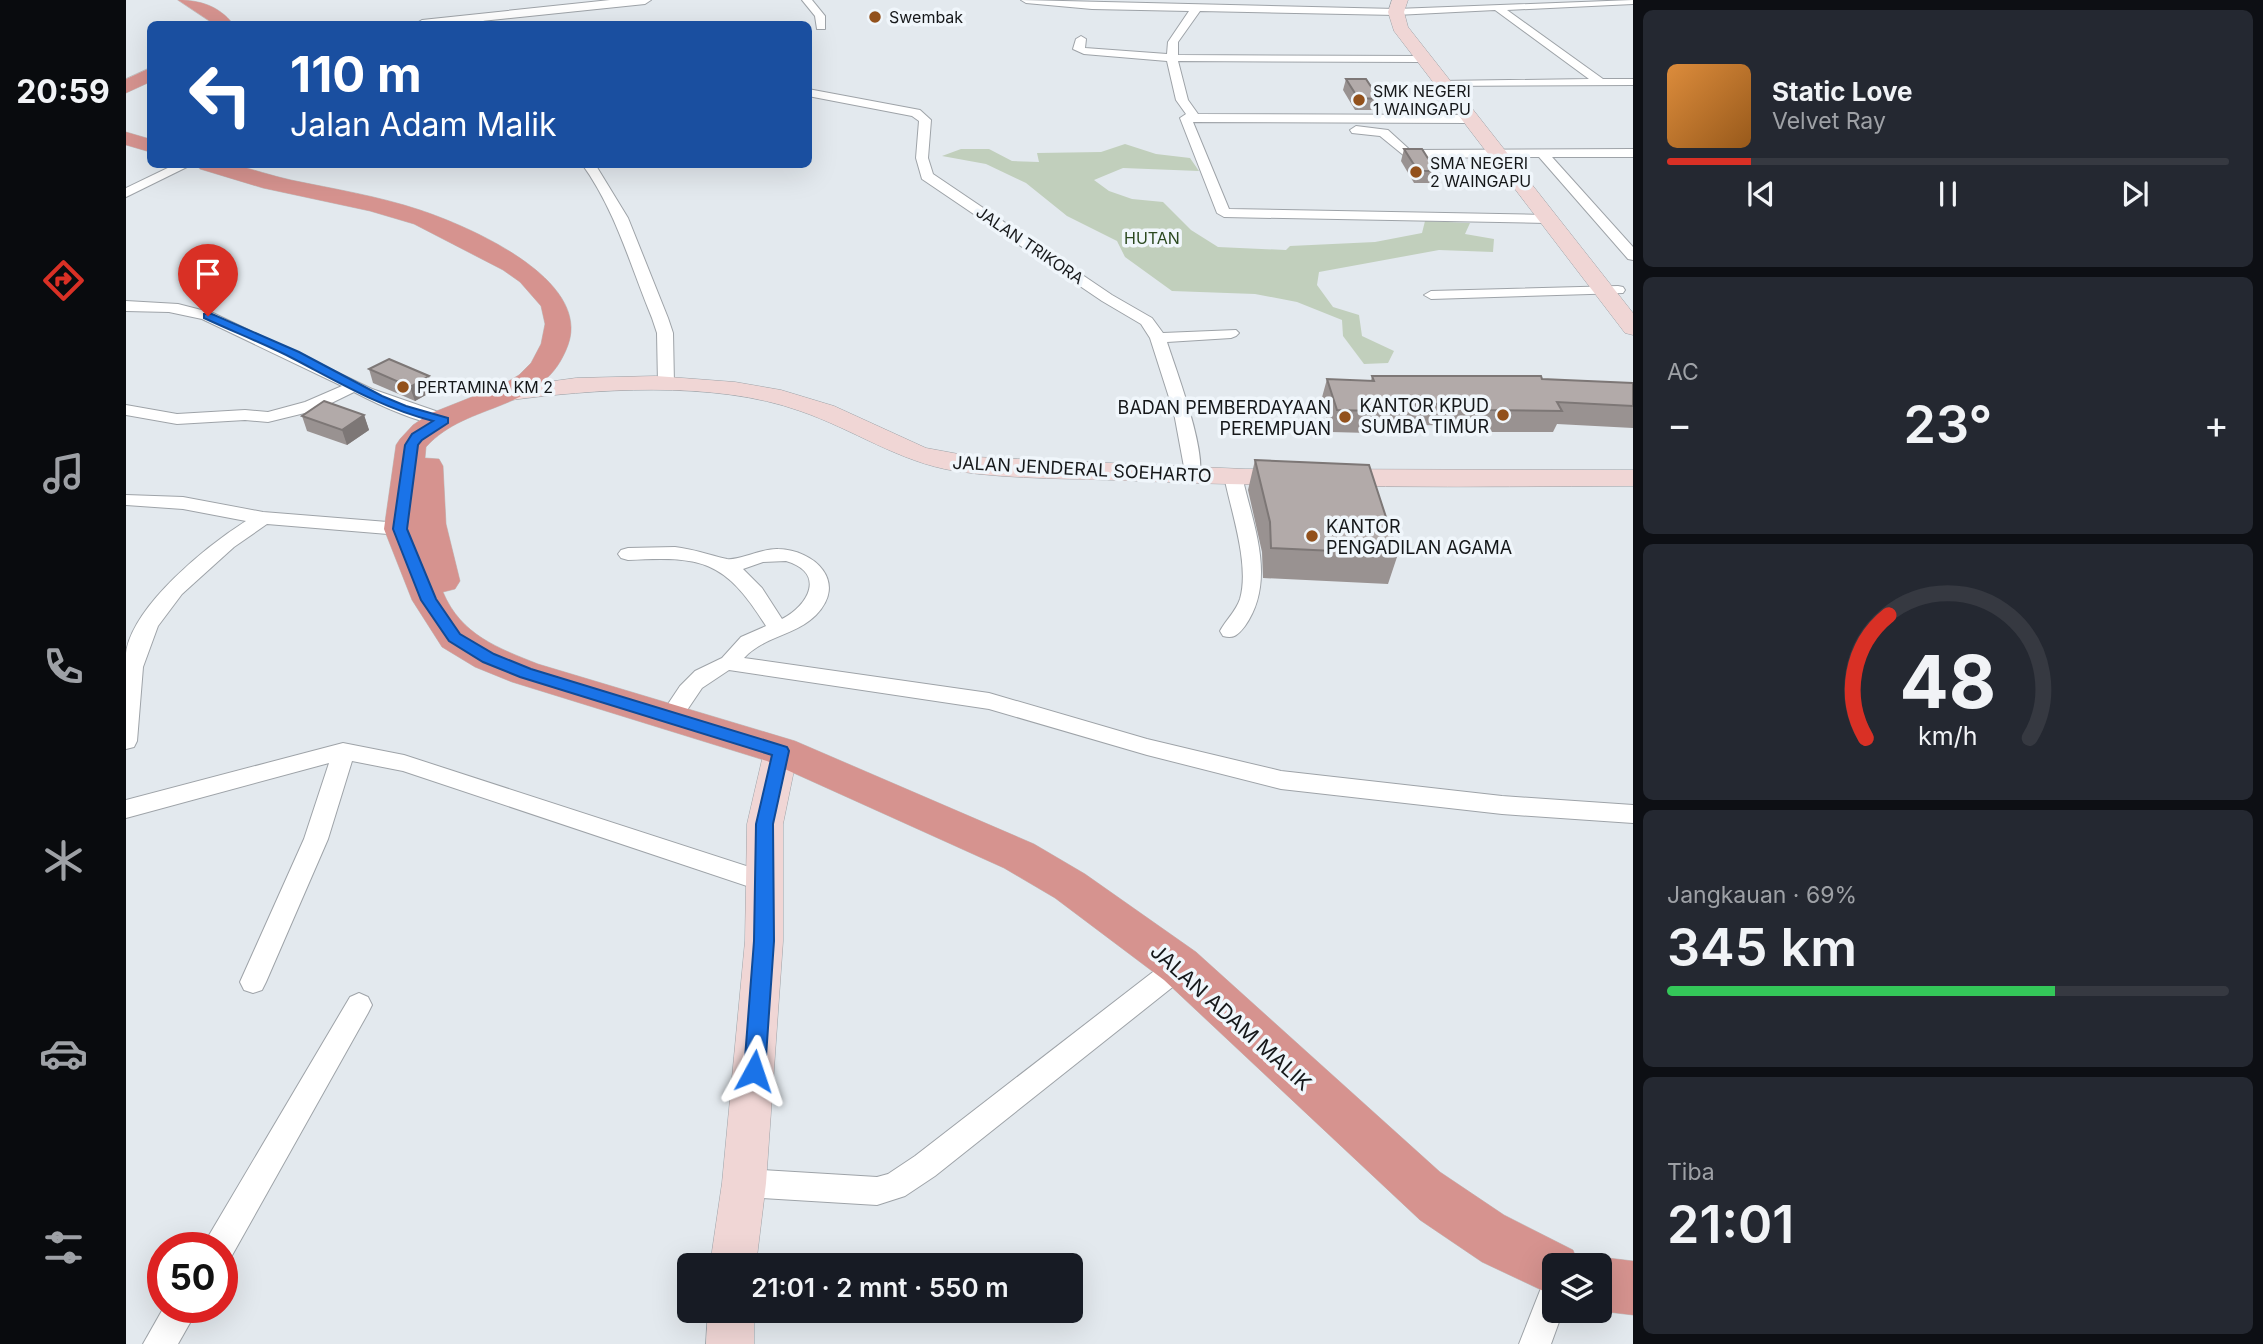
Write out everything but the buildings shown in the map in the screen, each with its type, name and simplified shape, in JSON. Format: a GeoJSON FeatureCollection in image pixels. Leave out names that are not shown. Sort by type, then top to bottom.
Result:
{"type":"FeatureCollection","features":[{"type":"Feature","properties":{"kind":"highway"},"geometry":{"type":"LineString","coordinates":[[187,0],[221,21]]}},
{"type":"Feature","properties":{"kind":"highway"},"geometry":{"type":"LineString","coordinates":[[126,87],[147,76]]}},
{"type":"Feature","properties":{"kind":"highway"},"geometry":{"type":"LineString","coordinates":[[126,138],[147,145]]}},
{"type":"Feature","properties":{"kind":"highway"},"geometry":{"type":"LineString","coordinates":[[221,168],[259,180],[407,213],[447,230],[509,262],[533,278],[555,305],[558,328],[554,347],[541,369],[523,384],[437,424]]}},
{"type":"Feature","properties":{"kind":"highway","name":"JALAN ADAM MALIK"},"geometry":{"type":"LineString","coordinates":[[437,424],[417,437],[411,445],[400,529],[429,600],[455,638],[488,658],[525,673],[781,751],[1018,856],[1070,886],[1180,966],[1422,1190],[1463,1223],[1542,1264]]}},
{"type":"Feature","properties":{"kind":"highway","name":"JALAN ADAM MALIK"},"geometry":{"type":"LineString","coordinates":[[437,424],[426,514],[432,549],[453,607],[474,630],[510,650],[621,693],[660,713]]}},
{"type":"Feature","properties":{"kind":"highway"},"geometry":{"type":"LineString","coordinates":[[1612,1285],[1633,1288]]}},
{"type":"Feature","properties":{"kind":"main road"},"geometry":{"type":"LineString","coordinates":[[1404,6],[1400,28],[1423,59],[1448,83],[1610,290],[1633,328]]}},
{"type":"Feature","properties":{"kind":"main road"},"geometry":{"type":"LineString","coordinates":[[1404,6],[1409,22],[1468,119],[1503,153],[1547,219],[1610,290],[1633,308]]}},
{"type":"Feature","properties":{"kind":"main road","name":"JALAN JENDERAL SOEHARTO"},"geometry":{"type":"LineString","coordinates":[[541,369],[562,376],[666,381],[770,396],[807,405],[916,453],[953,463],[1193,472],[1449,473],[1633,478]]}},
{"type":"Feature","properties":{"kind":"main road","name":"JALAN JENDERAL SOEHARTO"},"geometry":{"type":"LineString","coordinates":[[504,394],[577,385],[666,381]]}},
{"type":"Feature","properties":{"kind":"main road","name":"JALAN JENDERAL SOEHARTO"},"geometry":{"type":"LineString","coordinates":[[1193,472],[1233,476],[1633,469]]}},
{"type":"Feature","properties":{"kind":"main road"},"geometry":{"type":"LineString","coordinates":[[735,1253],[744,1183],[764,941],[765,824],[781,751]]}},
{"type":"Feature","properties":{"kind":"main road"},"geometry":{"type":"LineString","coordinates":[[730,1344],[731,1323]]}},
{"type":"Feature","properties":{"kind":"street"},"geometry":{"type":"LineString","coordinates":[[488,21],[645,0]]}},
{"type":"Feature","properties":{"kind":"street"},"geometry":{"type":"LineString","coordinates":[[807,0],[820,16],[821,27]]}},
{"type":"Feature","properties":{"kind":"street"},"geometry":{"type":"LineString","coordinates":[[1026,0],[1093,6],[1196,9],[1404,6],[1498,8],[1633,1]]}},
{"type":"Feature","properties":{"kind":"street"},"geometry":{"type":"LineString","coordinates":[[1498,8],[1600,82]]}},
{"type":"Feature","properties":{"kind":"street"},"geometry":{"type":"LineString","coordinates":[[1194,117],[1182,100],[1172,58],[1173,42],[1196,9]]}},
{"type":"Feature","properties":{"kind":"street"},"geometry":{"type":"LineString","coordinates":[[1081,39],[1079,49],[1084,51],[1172,58],[1423,59]]}},
{"type":"Feature","properties":{"kind":"street"},"geometry":{"type":"LineString","coordinates":[[1616,82],[1633,99]]}},
{"type":"Feature","properties":{"kind":"street"},"geometry":{"type":"LineString","coordinates":[[1448,83],[1633,82]]}},
{"type":"Feature","properties":{"kind":"street","name":"JALAN TRIKORA"},"geometry":{"type":"LineString","coordinates":[[812,93],[916,113],[925,120],[922,158],[927,176],[1107,298],[1147,321],[1158,338],[1182,413],[1193,472]]}},
{"type":"Feature","properties":{"kind":"street"},"geometry":{"type":"LineString","coordinates":[[1468,119],[1186,118],[1224,213],[1547,219]]}},
{"type":"Feature","properties":{"kind":"street"},"geometry":{"type":"LineString","coordinates":[[1340,130],[1379,131],[1408,154],[1633,153]]}},
{"type":"Feature","properties":{"kind":"street"},"geometry":{"type":"LineString","coordinates":[[1542,153],[1633,256]]}},
{"type":"Feature","properties":{"kind":"street"},"geometry":{"type":"LineString","coordinates":[[126,193],[179,168]]}},
{"type":"Feature","properties":{"kind":"street"},"geometry":{"type":"LineString","coordinates":[[591,168],[600,178],[621,220],[660,318],[665,333],[666,381]]}},
{"type":"Feature","properties":{"kind":"street"},"geometry":{"type":"LineString","coordinates":[[1431,295],[1610,290]]}},
{"type":"Feature","properties":{"kind":"street"},"geometry":{"type":"LineString","coordinates":[[126,306],[169,307],[208,316],[278,346],[353,387],[437,424]]}},
{"type":"Feature","properties":{"kind":"street"},"geometry":{"type":"LineString","coordinates":[[1158,338],[1231,332]]}},
{"type":"Feature","properties":{"kind":"street"},"geometry":{"type":"LineString","coordinates":[[126,410],[177,419],[234,415],[268,417],[311,405],[353,387]]}},
{"type":"Feature","properties":{"kind":"street"},"geometry":{"type":"LineString","coordinates":[[1230,631],[1241,618],[1250,597],[1252,575],[1233,476]]}},
{"type":"Feature","properties":{"kind":"street"},"geometry":{"type":"LineString","coordinates":[[126,500],[183,503],[263,518],[400,529]]}},
{"type":"Feature","properties":{"kind":"street"},"geometry":{"type":"LineString","coordinates":[[126,741],[131,684],[138,646],[158,608],[216,552],[263,518]]}},
{"type":"Feature","properties":{"kind":"street"},"geometry":{"type":"LineString","coordinates":[[628,554],[686,552],[728,568],[746,582],[779,630]]}},
{"type":"Feature","properties":{"kind":"street"},"geometry":{"type":"LineString","coordinates":[[728,568],[744,559],[775,555],[802,559],[813,570],[820,585],[818,598],[810,610],[779,630],[745,644],[729,663]]}},
{"type":"Feature","properties":{"kind":"street"},"geometry":{"type":"LineString","coordinates":[[660,713],[683,696],[709,670],[729,663],[989,701],[1147,747],[1281,780],[1502,805],[1633,814]]}},
{"type":"Feature","properties":{"kind":"street"},"geometry":{"type":"LineString","coordinates":[[126,809],[343,751],[404,763],[765,882]]}},
{"type":"Feature","properties":{"kind":"street"},"geometry":{"type":"LineString","coordinates":[[253,982],[314,843],[343,751]]}},
{"type":"Feature","properties":{"kind":"street"},"geometry":{"type":"LineString","coordinates":[[744,1183],[877,1191],[895,1186],[925,1166],[1180,966]]}},
{"type":"Feature","properties":{"kind":"street"},"geometry":{"type":"LineString","coordinates":[[228,1232],[359,1005]]}},
{"type":"Feature","properties":{"kind":"street"},"geometry":{"type":"LineString","coordinates":[[159,1344],[173,1323]]}},
{"type":"Feature","properties":{"kind":"street"},"geometry":{"type":"LineString","coordinates":[[1535,1344],[1543,1323]]}},
{"type":"Feature","properties":{"kind":"green space","name":"HUTAN"},"geometry":{"type":"Polygon","coordinates":[[[1125,144],[1156,154],[1190,158],[1199,171],[1123,168],[1094,180],[1109,191],[1132,199],[1163,202],[1191,230],[1218,247],[1286,250],[1290,246],[1375,242],[1422,233],[1425,221],[1470,223],[1465,234],[1494,239],[1493,252],[1439,250],[1319,272],[1317,285],[1333,307],[1359,315],[1362,336],[1394,351],[1388,363],[1364,364],[1343,336],[1342,320],[1297,302],[1255,294],[1172,291],[1125,257],[1117,241],[1067,216],[1026,183],[986,164],[942,156],[961,149],[989,149],[1012,161],[1039,162],[1037,153],[1101,152],[1125,144]]]}},
{"type":"Feature","properties":{"kind":"place","name":"Swembak"},"geometry":{"type":"Point","coordinates":[875,17]}},
{"type":"Feature","properties":{"kind":"place","name":"SMK NEGERI 1 WAINGAPU"},"geometry":{"type":"Point","coordinates":[1359,100]}},
{"type":"Feature","properties":{"kind":"place","name":"SMA NEGERI 2 WAINGAPU"},"geometry":{"type":"Point","coordinates":[1416,172]}},
{"type":"Feature","properties":{"kind":"place","name":"PERTAMINA KM 2"},"geometry":{"type":"Point","coordinates":[403,387]}},
{"type":"Feature","properties":{"kind":"place","name":"KANTOR KPUD SUMBA TIMUR"},"geometry":{"type":"Point","coordinates":[1503,415]}},
{"type":"Feature","properties":{"kind":"place","name":"BADAN PEMBERDAYAAN PEREMPUAN"},"geometry":{"type":"Point","coordinates":[1345,417]}},
{"type":"Feature","properties":{"kind":"place","name":"KANTOR PENGADILAN AGAMA"},"geometry":{"type":"Point","coordinates":[1312,536]}},
{"type":"Feature","properties":{"kind":"route"},"geometry":{"type":"LineString","coordinates":[[208,316],[269,342],[378,399],[402,409],[443,420],[417,437],[411,445],[400,529],[429,600],[455,638],[488,658],[525,673],[781,751],[765,824],[764,941],[754,1071]]}}]}
